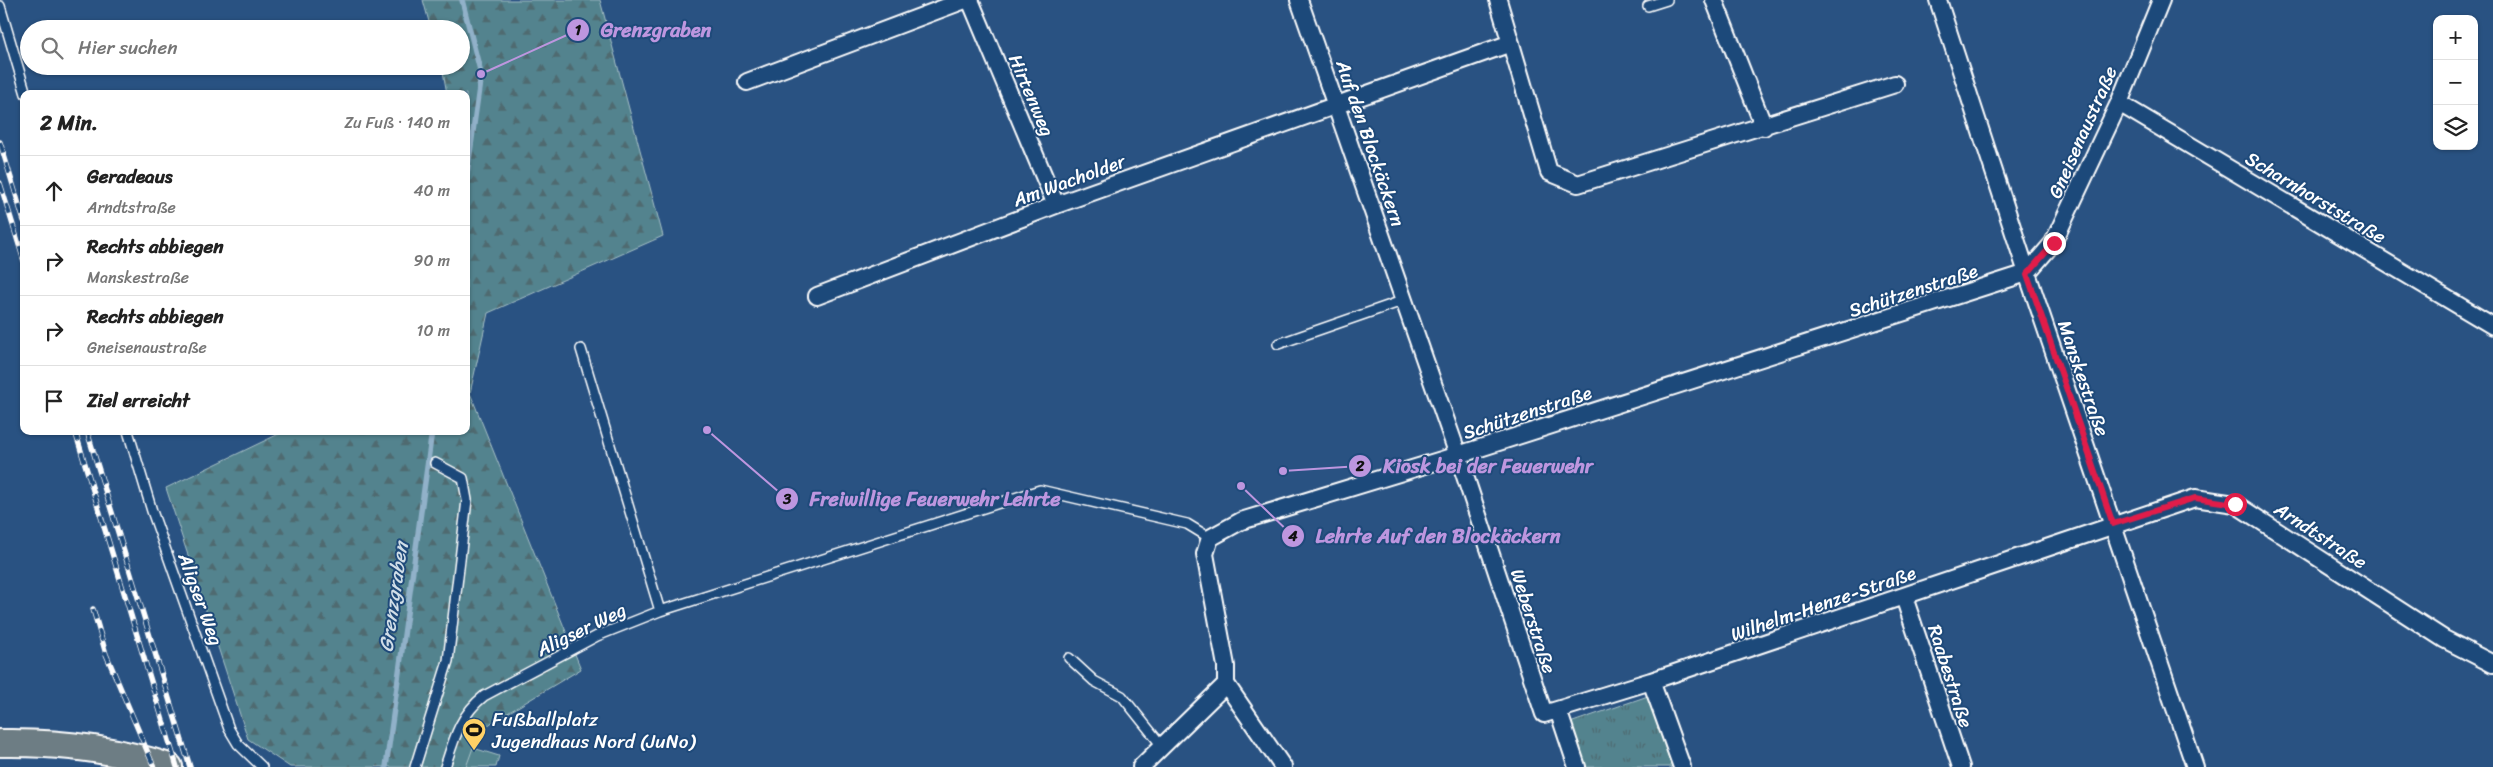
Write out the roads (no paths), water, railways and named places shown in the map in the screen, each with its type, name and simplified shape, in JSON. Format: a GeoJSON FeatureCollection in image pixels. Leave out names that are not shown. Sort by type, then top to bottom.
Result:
{"type":"FeatureCollection","features":[{"type":"Feature","properties":{"kind":"main road"},"geometry":{"type":"LineString","coordinates":[[0,743],[56,743],[101,748],[136,756],[169,767]]}},
{"type":"Feature","properties":{"kind":"street"},"geometry":{"type":"LineString","coordinates":[[747,82],[965,0]]}},
{"type":"Feature","properties":{"kind":"street","name":"Hirtenweg"},"geometry":{"type":"LineString","coordinates":[[970,0],[1056,205]]}},
{"type":"Feature","properties":{"kind":"street","name":"Auf den Blockäckern"},"geometry":{"type":"LineString","coordinates":[[1299,0],[1458,455]]}},
{"type":"Feature","properties":{"kind":"street"},"geometry":{"type":"LineString","coordinates":[[1498,0],[1549,172],[1578,184],[1764,127],[1895,84]]}},
{"type":"Feature","properties":{"kind":"street"},"geometry":{"type":"LineString","coordinates":[[1714,0],[1764,127]]}},
{"type":"Feature","properties":{"kind":"street","name":"Manskestraße"},"geometry":{"type":"LineString","coordinates":[[1938,0],[2027,274],[2195,767]]}},
{"type":"Feature","properties":{"kind":"street","name":"Gneisenaustraße"},"geometry":{"type":"LineString","coordinates":[[2027,274],[2054,243],[2119,102],[2161,0]]}},
{"type":"Feature","properties":{"kind":"street","name":"Am Wacholder"},"geometry":{"type":"LineString","coordinates":[[817,296],[1056,205],[1511,43]]}},
{"type":"Feature","properties":{"kind":"street","name":"Scharnhorststraße"},"geometry":{"type":"LineString","coordinates":[[2119,102],[2493,326]]}},
{"type":"Feature","properties":{"kind":"street","name":"Schützenstraße"},"geometry":{"type":"LineString","coordinates":[[1210,538],[1241,521],[1458,455],[2027,274]]}},
{"type":"Feature","properties":{"kind":"street","name":"Weberstraße"},"geometry":{"type":"LineString","coordinates":[[1458,455],[1551,712],[1577,767]]}},
{"type":"Feature","properties":{"kind":"street","name":"Arndtstraße"},"geometry":{"type":"LineString","coordinates":[[2113,524],[2195,498],[2235,504],[2444,639],[2493,664]]}},
{"type":"Feature","properties":{"kind":"street","name":"Wilhelm-Henze-Straße"},"geometry":{"type":"LineString","coordinates":[[1551,712],[1651,681],[1904,597],[2113,524]]}},
{"type":"Feature","properties":{"kind":"street"},"geometry":{"type":"LineString","coordinates":[[1210,538],[1205,554],[1226,666],[1226,684],[1283,767]]}},
{"type":"Feature","properties":{"kind":"street","name":"Raabestraße"},"geometry":{"type":"LineString","coordinates":[[1904,597],[1961,767]]}},
{"type":"Feature","properties":{"kind":"street"},"geometry":{"type":"LineString","coordinates":[[1651,681],[1682,767]]}},
{"type":"Feature","properties":{"kind":"street"},"geometry":{"type":"LineString","coordinates":[[1141,767],[1226,684]]}},
{"type":"Feature","properties":{"kind":"lane"},"geometry":{"type":"LineString","coordinates":[[1648,6],[1667,0]]}},
{"type":"Feature","properties":{"kind":"lane"},"geometry":{"type":"LineString","coordinates":[[0,6],[20,74]]}},
{"type":"Feature","properties":{"kind":"lane"},"geometry":{"type":"LineString","coordinates":[[20,75],[25,90]]}},
{"type":"Feature","properties":{"kind":"lane"},"geometry":{"type":"LineString","coordinates":[[1278,344],[1405,300]]}},
{"type":"Feature","properties":{"kind":"lane"},"geometry":{"type":"LineString","coordinates":[[582,349],[660,610]]}},
{"type":"Feature","properties":{"kind":"lane","name":"Aligser Weg"},"geometry":{"type":"LineString","coordinates":[[129,435],[152,511],[229,729],[238,744],[262,767]]}},
{"type":"Feature","properties":{"kind":"lane"},"geometry":{"type":"LineString","coordinates":[[415,767],[448,661],[467,500],[463,478],[435,463]]}},
{"type":"Feature","properties":{"kind":"lane","name":"Aligser Weg"},"geometry":{"type":"LineString","coordinates":[[445,767],[461,723],[470,707],[484,696],[597,636],[660,610],[1040,490],[1187,524],[1210,538]]}},
{"type":"Feature","properties":{"kind":"lane"},"geometry":{"type":"LineString","coordinates":[[1069,658],[1094,682],[1122,696],[1162,746]]}},
{"type":"Feature","properties":{"kind":"waterway","name":"Grenzgraben"},"geometry":{"type":"LineString","coordinates":[[462,0],[467,20]]}},
{"type":"Feature","properties":{"kind":"waterway","name":"Grenzgraben"},"geometry":{"type":"LineString","coordinates":[[470,31],[481,74],[470,152]]}},
{"type":"Feature","properties":{"kind":"waterway","name":"Grenzgraben"},"geometry":{"type":"LineString","coordinates":[[386,767],[431,435]]}},
{"type":"Feature","properties":{"kind":"railway"},"geometry":{"type":"LineString","coordinates":[[0,142],[20,208]]}},
{"type":"Feature","properties":{"kind":"railway"},"geometry":{"type":"LineString","coordinates":[[0,183],[20,248]]}},
{"type":"Feature","properties":{"kind":"railway"},"geometry":{"type":"LineString","coordinates":[[76,435],[177,767]]}},
{"type":"Feature","properties":{"kind":"railway"},"geometry":{"type":"LineString","coordinates":[[88,435],[190,767]]}},
{"type":"Feature","properties":{"kind":"railway"},"geometry":{"type":"LineString","coordinates":[[93,609],[106,654],[154,767]]}},
{"type":"Feature","properties":{"kind":"place","name":"Grenzgraben"},"geometry":{"type":"Point","coordinates":[481,74]}},
{"type":"Feature","properties":{"kind":"place","name":"Freiwillige Feuerwehr Lehrte"},"geometry":{"type":"Point","coordinates":[707,430]}},
{"type":"Feature","properties":{"kind":"place","name":"Kiosk bei der Feuerwehr"},"geometry":{"type":"Point","coordinates":[1283,471]}},
{"type":"Feature","properties":{"kind":"place","name":"Lehrte Auf den Blockäckern"},"geometry":{"type":"Point","coordinates":[1241,486]}},
{"type":"Feature","properties":{"kind":"place","name":"Fußballplatz Jugendhaus Nord (JuNo)"},"geometry":{"type":"Point","coordinates":[474,751]}}]}
